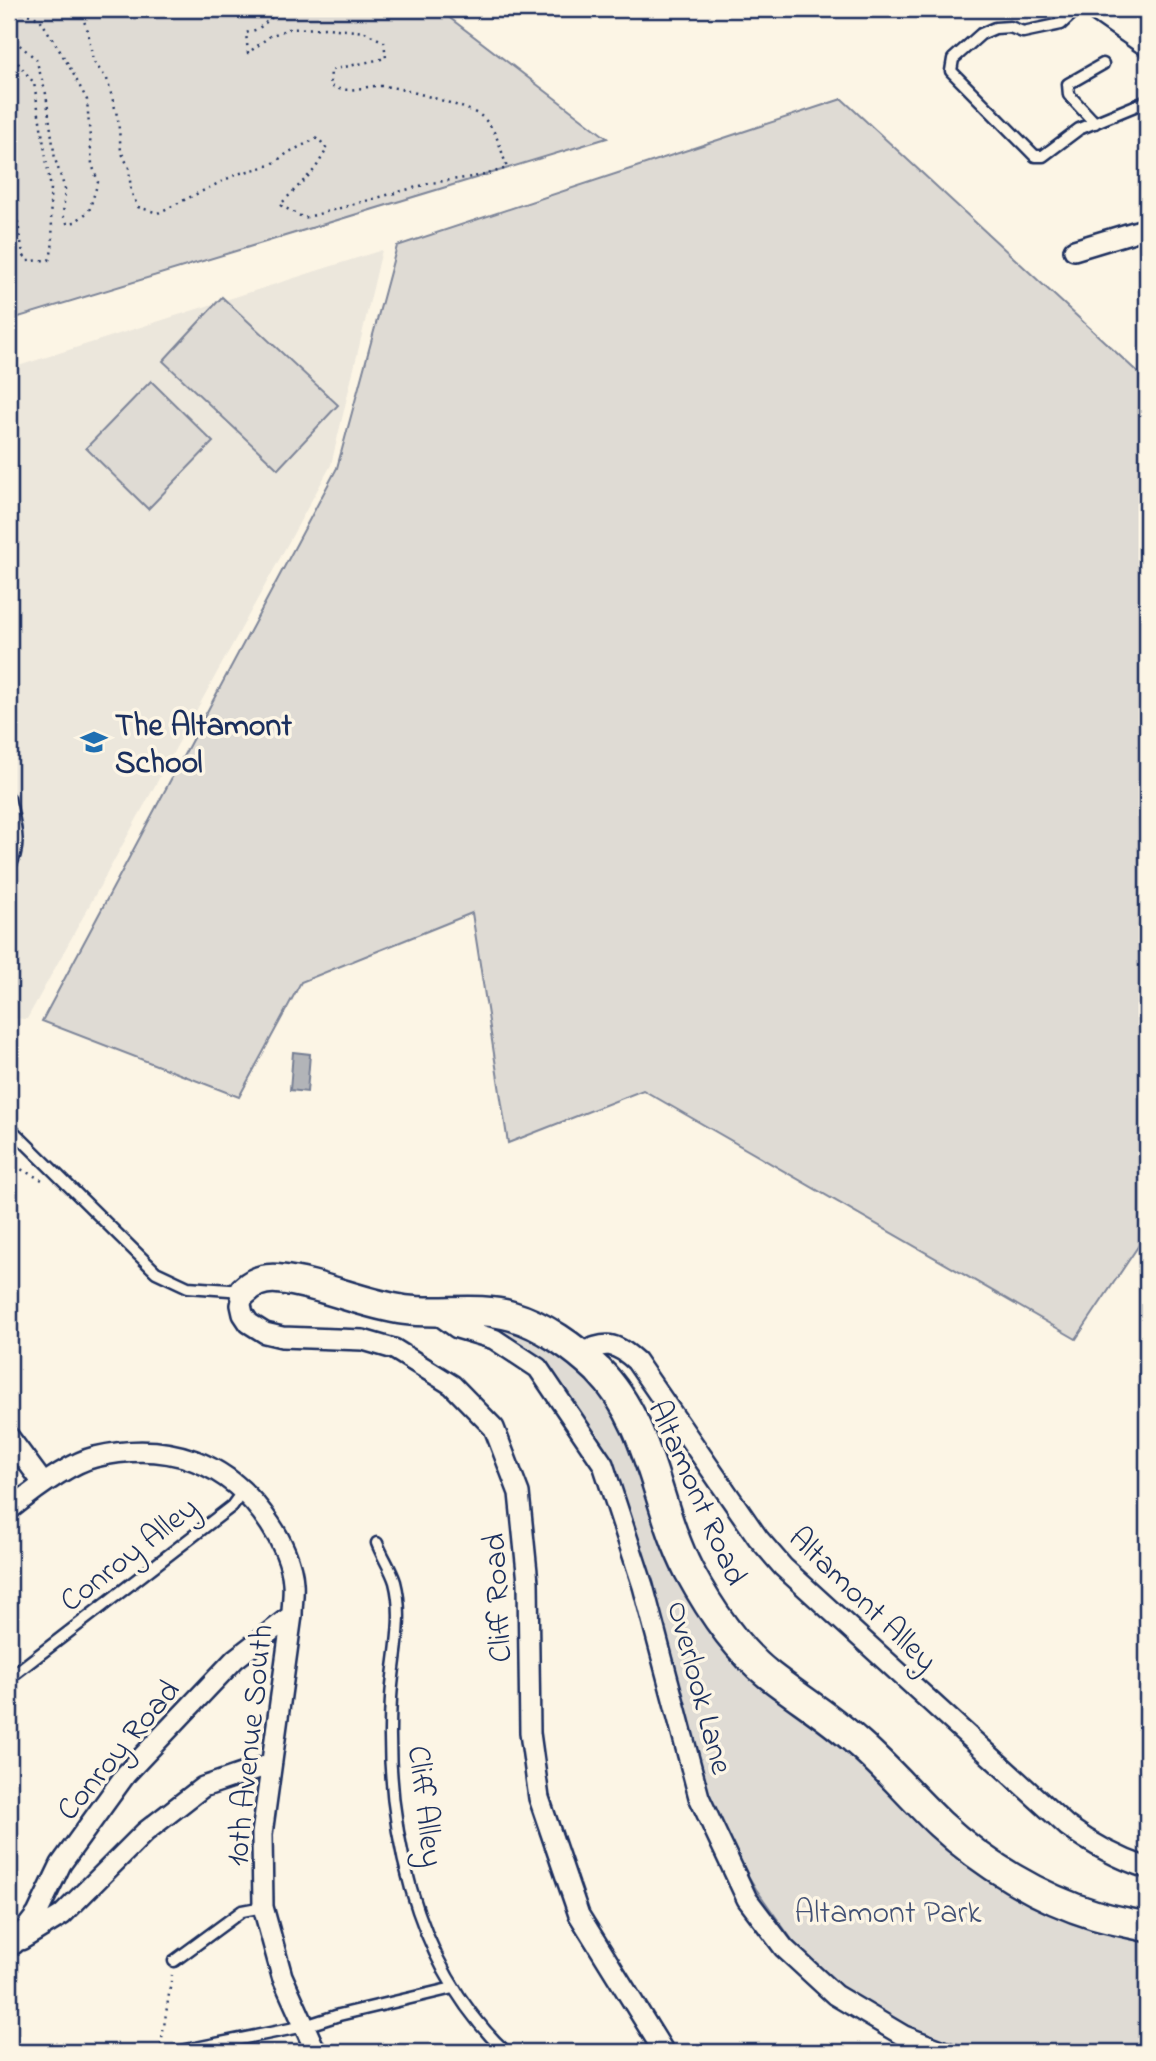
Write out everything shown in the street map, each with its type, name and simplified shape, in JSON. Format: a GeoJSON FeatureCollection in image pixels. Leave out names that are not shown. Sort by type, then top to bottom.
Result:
{"type":"FeatureCollection","features":[{"type":"Feature","properties":{"kind":"street"},"geometry":{"type":"LineString","coordinates":[[1101,9],[1147,41]]}},
{"type":"Feature","properties":{"kind":"street"},"geometry":{"type":"LineString","coordinates":[[1074,250],[1147,228]]}},
{"type":"Feature","properties":{"kind":"street","name":"Altamont Road"},"geometry":{"type":"LineString","coordinates":[[244,1292],[251,1285],[276,1279],[322,1287],[403,1310],[436,1313],[476,1310],[515,1316],[580,1353],[601,1373],[635,1424],[688,1570],[728,1633],[752,1660],[767,1674],[846,1731],[941,1825],[989,1862],[1020,1882],[1068,1905],[1095,1915],[1147,1927]]}},
{"type":"Feature","properties":{"kind":"street","name":"Cliff Road"},"geometry":{"type":"LineString","coordinates":[[244,1292],[243,1314],[249,1324],[265,1333],[282,1337],[363,1340],[394,1349],[452,1385],[494,1428],[519,1493],[528,1582],[530,1733],[540,1798],[579,1914],[664,2052]]}},
{"type":"Feature","properties":{"kind":"street","name":"Overlook Lane"},"geometry":{"type":"LineString","coordinates":[[436,1313],[457,1328],[494,1339],[538,1368],[603,1464],[643,1586],[699,1797],[747,1899],[784,1948],[835,1995],[904,2036],[946,2052]]}},
{"type":"Feature","properties":{"kind":"street","name":"Altamont Alley"},"geometry":{"type":"LineString","coordinates":[[580,1353],[596,1345],[607,1344],[621,1348],[636,1361],[758,1538],[783,1567],[1067,1826],[1094,1846],[1147,1868]]}},
{"type":"Feature","properties":{"kind":"street"},"geometry":{"type":"LineString","coordinates":[[9,1437],[43,1483]]}},
{"type":"Feature","properties":{"kind":"street","name":"10th Avenue South"},"geometry":{"type":"LineString","coordinates":[[9,1510],[43,1483],[92,1458],[138,1450],[189,1458],[222,1472],[257,1503],[280,1538],[293,1581],[292,1615],[262,1833],[263,1907],[282,1976],[316,2052]]}},
{"type":"Feature","properties":{"kind":"street","name":"Conroy Road"},"geometry":{"type":"LineString","coordinates":[[11,1946],[37,1914],[61,1864],[126,1774],[235,1660],[292,1615]]}},
{"type":"Feature","properties":{"kind":"street"},"geometry":{"type":"LineString","coordinates":[[11,1946],[62,1915],[145,1832],[203,1787],[271,1765]]}},
{"type":"Feature","properties":{"kind":"lane"},"geometry":{"type":"LineString","coordinates":[[1077,9],[1061,24],[1023,32],[1010,27],[995,28],[981,34],[953,59],[951,71],[1035,156],[1043,156],[1079,129],[1147,101]]}},
{"type":"Feature","properties":{"kind":"lane"},"geometry":{"type":"LineString","coordinates":[[1094,123],[1069,95],[1068,84],[1103,64]]}},
{"type":"Feature","properties":{"kind":"lane"},"geometry":{"type":"LineString","coordinates":[[9,798],[18,838],[15,858],[9,868]]}},
{"type":"Feature","properties":{"kind":"lane","name":"Altamont Road"},"geometry":{"type":"LineString","coordinates":[[9,1127],[156,1272],[188,1287],[244,1292]]}},
{"type":"Feature","properties":{"kind":"lane","name":"Conroy Alley"},"geometry":{"type":"LineString","coordinates":[[9,1678],[232,1506],[244,1491]]}},
{"type":"Feature","properties":{"kind":"lane","name":"Cliff Alley"},"geometry":{"type":"LineString","coordinates":[[377,1543],[395,1581],[399,1624],[391,1699],[392,1783],[401,1850],[416,1907],[453,1988],[506,2052]]}},
{"type":"Feature","properties":{"kind":"lane"},"geometry":{"type":"LineString","coordinates":[[174,1961],[242,1910],[263,1907]]}},
{"type":"Feature","properties":{"kind":"lane"},"geometry":{"type":"LineString","coordinates":[[176,2052],[305,2026],[339,2015],[453,1988]]}},
{"type":"Feature","properties":{"kind":"path"},"geometry":{"type":"LineString","coordinates":[[9,36],[36,59],[46,94],[55,159],[65,189],[63,215],[67,223],[75,222],[89,211],[98,183],[92,164],[87,100],[40,19],[14,9]]}},
{"type":"Feature","properties":{"kind":"path"},"geometry":{"type":"LineString","coordinates":[[79,9],[88,31],[93,61],[107,79],[118,120],[121,151],[129,168],[131,192],[138,207],[158,213],[237,174],[271,165],[289,152],[318,138],[327,149],[315,169],[280,205],[304,218],[431,183],[507,169],[497,137],[480,116],[426,97],[383,86],[343,92],[330,86],[331,70],[387,58],[384,42],[365,32],[327,28],[288,29],[270,36],[248,53],[246,33],[258,29],[282,9]]}},
{"type":"Feature","properties":{"kind":"path"},"geometry":{"type":"LineString","coordinates":[[9,52],[34,83],[51,190],[49,199],[53,251],[49,260],[27,261],[23,254],[10,174],[9,131]]}},
{"type":"Feature","properties":{"kind":"path"},"geometry":{"type":"LineString","coordinates":[[9,211],[12,221],[9,253]]}},
{"type":"Feature","properties":{"kind":"path"},"geometry":{"type":"LineString","coordinates":[[160,2052],[174,1961]]}},
{"type":"Feature","properties":{"kind":"shaded area","name":"The Altamont School"},"geometry":{"type":"Polygon","coordinates":[[[382,250],[331,465],[27,1019],[9,1018],[9,369],[382,250]]]}},
{"type":"Feature","properties":{"kind":"shaded area"},"geometry":{"type":"Polygon","coordinates":[[[293,1052],[310,1054],[307,1092],[290,1090],[293,1052]]]}},
{"type":"Feature","properties":{"kind":"green space"},"geometry":{"type":"Polygon","coordinates":[[[9,9],[438,9],[607,138],[9,320],[9,9]]]}},
{"type":"Feature","properties":{"kind":"green space"},"geometry":{"type":"Polygon","coordinates":[[[842,99],[1147,381],[1147,1233],[1076,1339],[643,1090],[508,1143],[472,913],[301,982],[239,1097],[42,1021],[337,468],[397,246],[842,99]]]}},
{"type":"Feature","properties":{"kind":"green space"},"geometry":{"type":"Polygon","coordinates":[[[222,297],[338,405],[278,469],[163,361],[222,297]]]}},
{"type":"Feature","properties":{"kind":"green space"},"geometry":{"type":"Polygon","coordinates":[[[151,381],[213,442],[148,509],[86,448],[151,381]]]}},
{"type":"Feature","properties":{"kind":"green space","name":"Altamont Park"},"geometry":{"type":"Polygon","coordinates":[[[462,1319],[512,1326],[574,1362],[603,1395],[628,1433],[679,1575],[918,1817],[1147,1937],[1147,2052],[1036,2052],[962,2045],[921,2033],[833,1981],[795,1944],[756,1889],[720,1828],[706,1793],[657,1616],[561,1387],[462,1319]]]}},
{"type":"Feature","properties":{"kind":"place","name":"The Altamont School"},"geometry":{"type":"Point","coordinates":[94,742]}}]}
